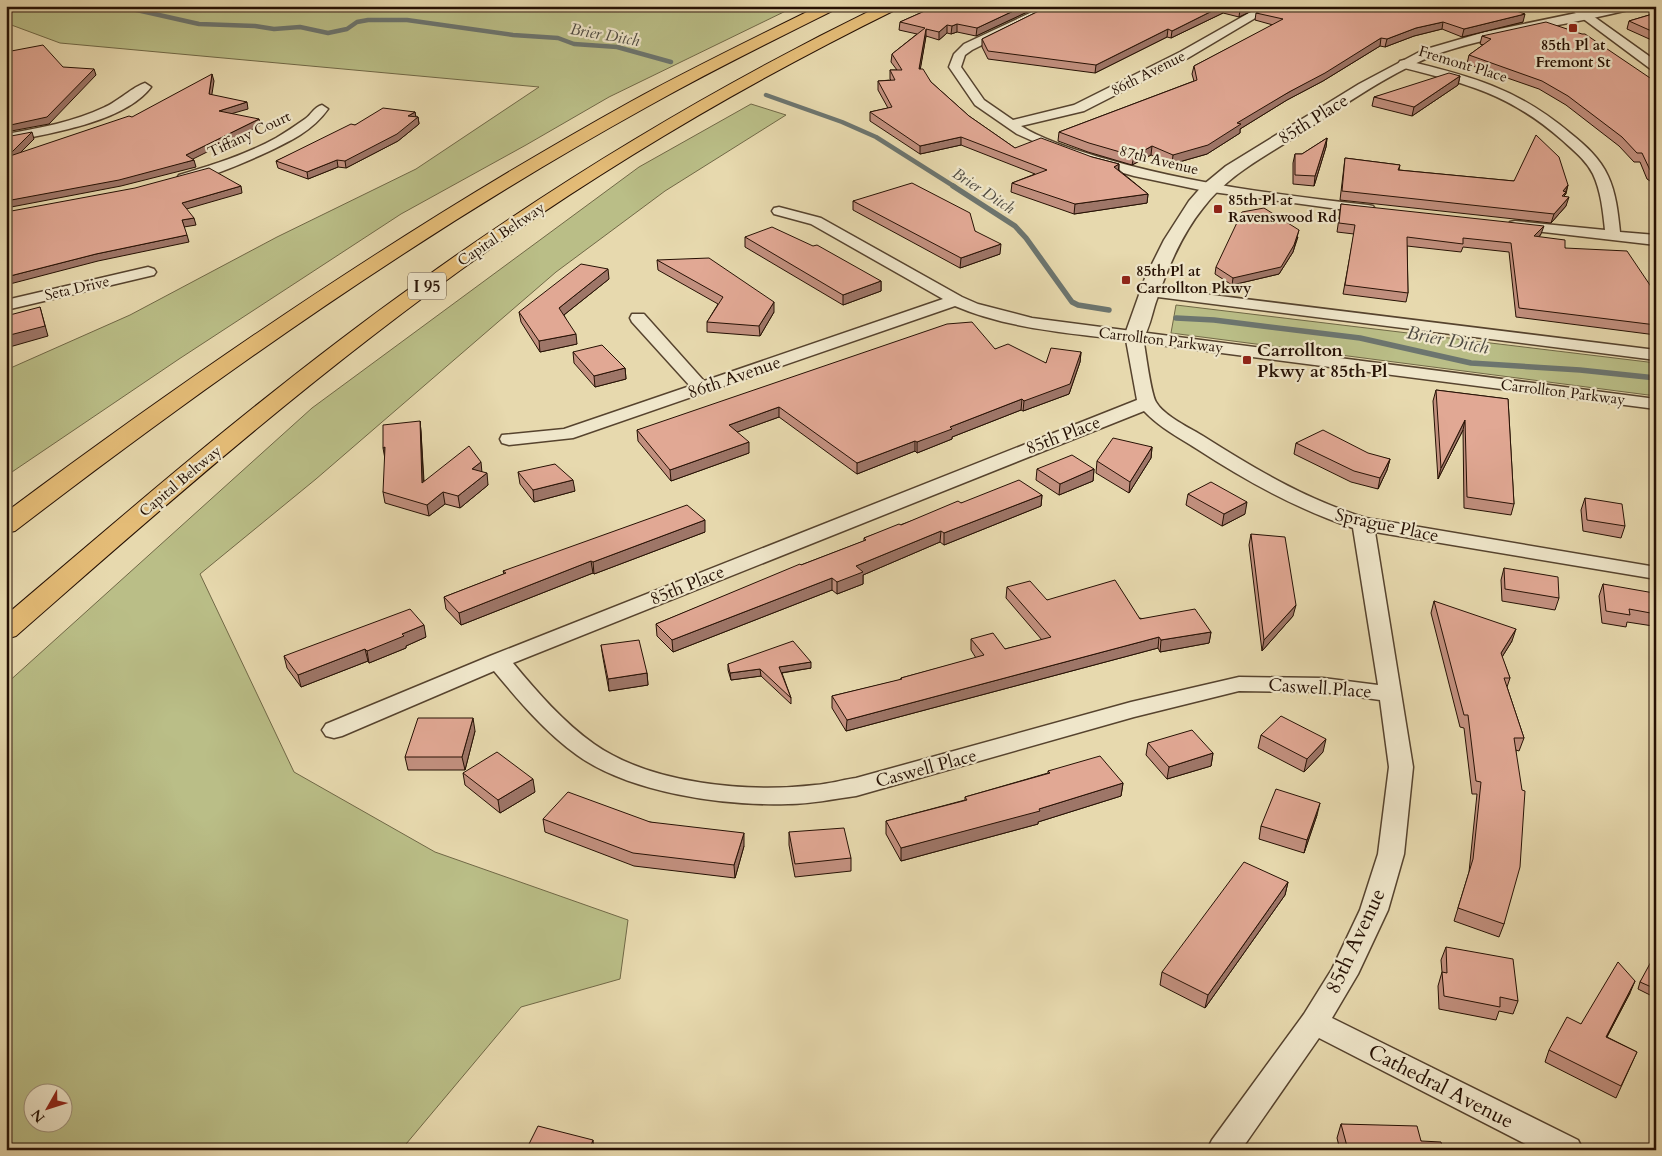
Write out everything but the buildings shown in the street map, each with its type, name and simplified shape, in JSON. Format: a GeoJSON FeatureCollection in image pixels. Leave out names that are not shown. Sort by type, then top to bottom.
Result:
{"type":"FeatureCollection","features":[{"type":"Feature","properties":{"kind":"highway"},"geometry":{"type":"LineString","coordinates":[[6,525],[209,376],[375,263],[447,217],[619,115],[687,78],[831,6]]}},
{"type":"Feature","properties":{"kind":"highway","name":"Capital Beltway"},"geometry":{"type":"LineString","coordinates":[[6,630],[154,502],[282,396],[454,266],[588,176],[663,129],[805,49],[892,6]]}},
{"type":"Feature","properties":{"kind":"street","name":"87th Avenue"},"geometry":{"type":"LineString","coordinates":[[1055,6],[979,41],[960,54],[957,60],[955,66],[957,73],[974,97],[988,110],[1010,124],[1040,140],[1086,157],[1151,176],[1210,189],[1382,210]]}},
{"type":"Feature","properties":{"kind":"street","name":"86th Avenue"},"geometry":{"type":"LineString","coordinates":[[1010,124],[1078,108],[1184,55],[1253,15],[1278,6]]}},
{"type":"Feature","properties":{"kind":"street"},"geometry":{"type":"LineString","coordinates":[[1571,6],[1654,64]]}},
{"type":"Feature","properties":{"kind":"street","name":"85th Place"},"geometry":{"type":"LineString","coordinates":[[334,730],[498,660],[1147,403],[1134,337],[1148,292],[1181,228],[1210,189],[1232,171],[1311,119],[1404,64],[1423,55],[1459,43],[1588,17],[1627,6]]}},
{"type":"Feature","properties":{"kind":"street","name":"Fremont Place"},"geometry":{"type":"LineString","coordinates":[[1404,64],[1485,85],[1510,95],[1546,118],[1585,153],[1597,168],[1607,195],[1614,235]]}},
{"type":"Feature","properties":{"kind":"street"},"geometry":{"type":"LineString","coordinates":[[6,138],[66,126],[104,115],[128,102],[145,87]]}},
{"type":"Feature","properties":{"kind":"street","name":"Tiffany Court"},"geometry":{"type":"LineString","coordinates":[[172,181],[219,168],[252,154],[305,126],[322,109]]}},
{"type":"Feature","properties":{"kind":"street","name":"Carrollton Parkway"},"geometry":{"type":"LineString","coordinates":[[779,211],[816,221],[832,229],[956,300],[972,307],[1031,323],[1656,404]]}},
{"type":"Feature","properties":{"kind":"street"},"geometry":{"type":"LineString","coordinates":[[1497,223],[1656,240]]}},
{"type":"Feature","properties":{"kind":"street","name":"Seta Drive"},"geometry":{"type":"LineString","coordinates":[[6,305],[148,272]]}},
{"type":"Feature","properties":{"kind":"street"},"geometry":{"type":"LineString","coordinates":[[1148,292],[1656,355]]}},
{"type":"Feature","properties":{"kind":"street","name":"86th Avenue"},"geometry":{"type":"LineString","coordinates":[[509,439],[566,434],[956,300]]}},
{"type":"Feature","properties":{"kind":"street"},"geometry":{"type":"LineString","coordinates":[[638,318],[701,388]]}},
{"type":"Feature","properties":{"kind":"street","name":"Sprague Place"},"geometry":{"type":"LineString","coordinates":[[1147,403],[1162,418],[1252,474],[1334,516],[1363,524],[1656,573]]}},
{"type":"Feature","properties":{"kind":"street","name":"85th Avenue"},"geometry":{"type":"LineString","coordinates":[[1223,1150],[1314,1022],[1344,974],[1374,910],[1391,854],[1398,808],[1401,767],[1363,524]]}},
{"type":"Feature","properties":{"kind":"street","name":"Caswell Place"},"geometry":{"type":"LineString","coordinates":[[498,660],[555,724],[587,750],[611,763],[634,773],[667,783],[704,790],[774,796],[815,794],[856,787],[1131,710],[1240,684],[1323,685],[1391,694]]}},
{"type":"Feature","properties":{"kind":"street","name":"Cathedral Avenue"},"geometry":{"type":"LineString","coordinates":[[1314,1022],[1567,1150]]}},
{"type":"Feature","properties":{"kind":"green space"},"geometry":{"type":"Polygon","coordinates":[[[6,6],[796,6],[609,97],[401,214],[179,359],[6,476],[6,370],[130,315],[277,237],[416,169],[539,87],[60,43],[6,23],[6,6]]]}},
{"type":"Feature","properties":{"kind":"green space"},"geometry":{"type":"Polygon","coordinates":[[[751,104],[786,115],[665,191],[556,272],[316,479],[200,574],[294,772],[435,852],[628,920],[620,979],[521,1007],[401,1150],[6,1150],[6,684],[312,408],[639,167],[751,104]]]}},
{"type":"Feature","properties":{"kind":"green space"},"geometry":{"type":"Polygon","coordinates":[[[1176,305],[1656,363],[1656,396],[1171,333],[1176,305]]]}},
{"type":"Feature","properties":{"kind":"waterway","name":"Brier Ditch"},"geometry":{"type":"LineString","coordinates":[[119,6],[199,24],[255,26],[274,29],[300,27],[328,33],[347,29],[357,22],[368,20],[407,20],[513,35],[558,38],[574,44],[617,47],[671,62]]}},
{"type":"Feature","properties":{"kind":"waterway","name":"Brier Ditch"},"geometry":{"type":"LineString","coordinates":[[766,95],[842,122],[876,137],[955,187]]}},
{"type":"Feature","properties":{"kind":"waterway","name":"Brier Ditch"},"geometry":{"type":"LineString","coordinates":[[953,186],[1015,226],[1026,238],[1072,302],[1078,305],[1109,310]]}},
{"type":"Feature","properties":{"kind":"waterway","name":"Brier Ditch"},"geometry":{"type":"LineString","coordinates":[[1176,318],[1214,320],[1360,338],[1471,363],[1580,370],[1656,378]]}},
{"type":"Feature","properties":{"kind":"place","name":"85th Pl at Fremont St"},"geometry":{"type":"Point","coordinates":[1573,28]}},
{"type":"Feature","properties":{"kind":"place","name":"85th Pl at Ravenswood Rd"},"geometry":{"type":"Point","coordinates":[1218,209]}},
{"type":"Feature","properties":{"kind":"place","name":"85th Pl at Carrollton Pkwy"},"geometry":{"type":"Point","coordinates":[1126,280]}},
{"type":"Feature","properties":{"kind":"place","name":"Carrollton Pkwy at 85th Pl"},"geometry":{"type":"Point","coordinates":[1247,360]}}]}
